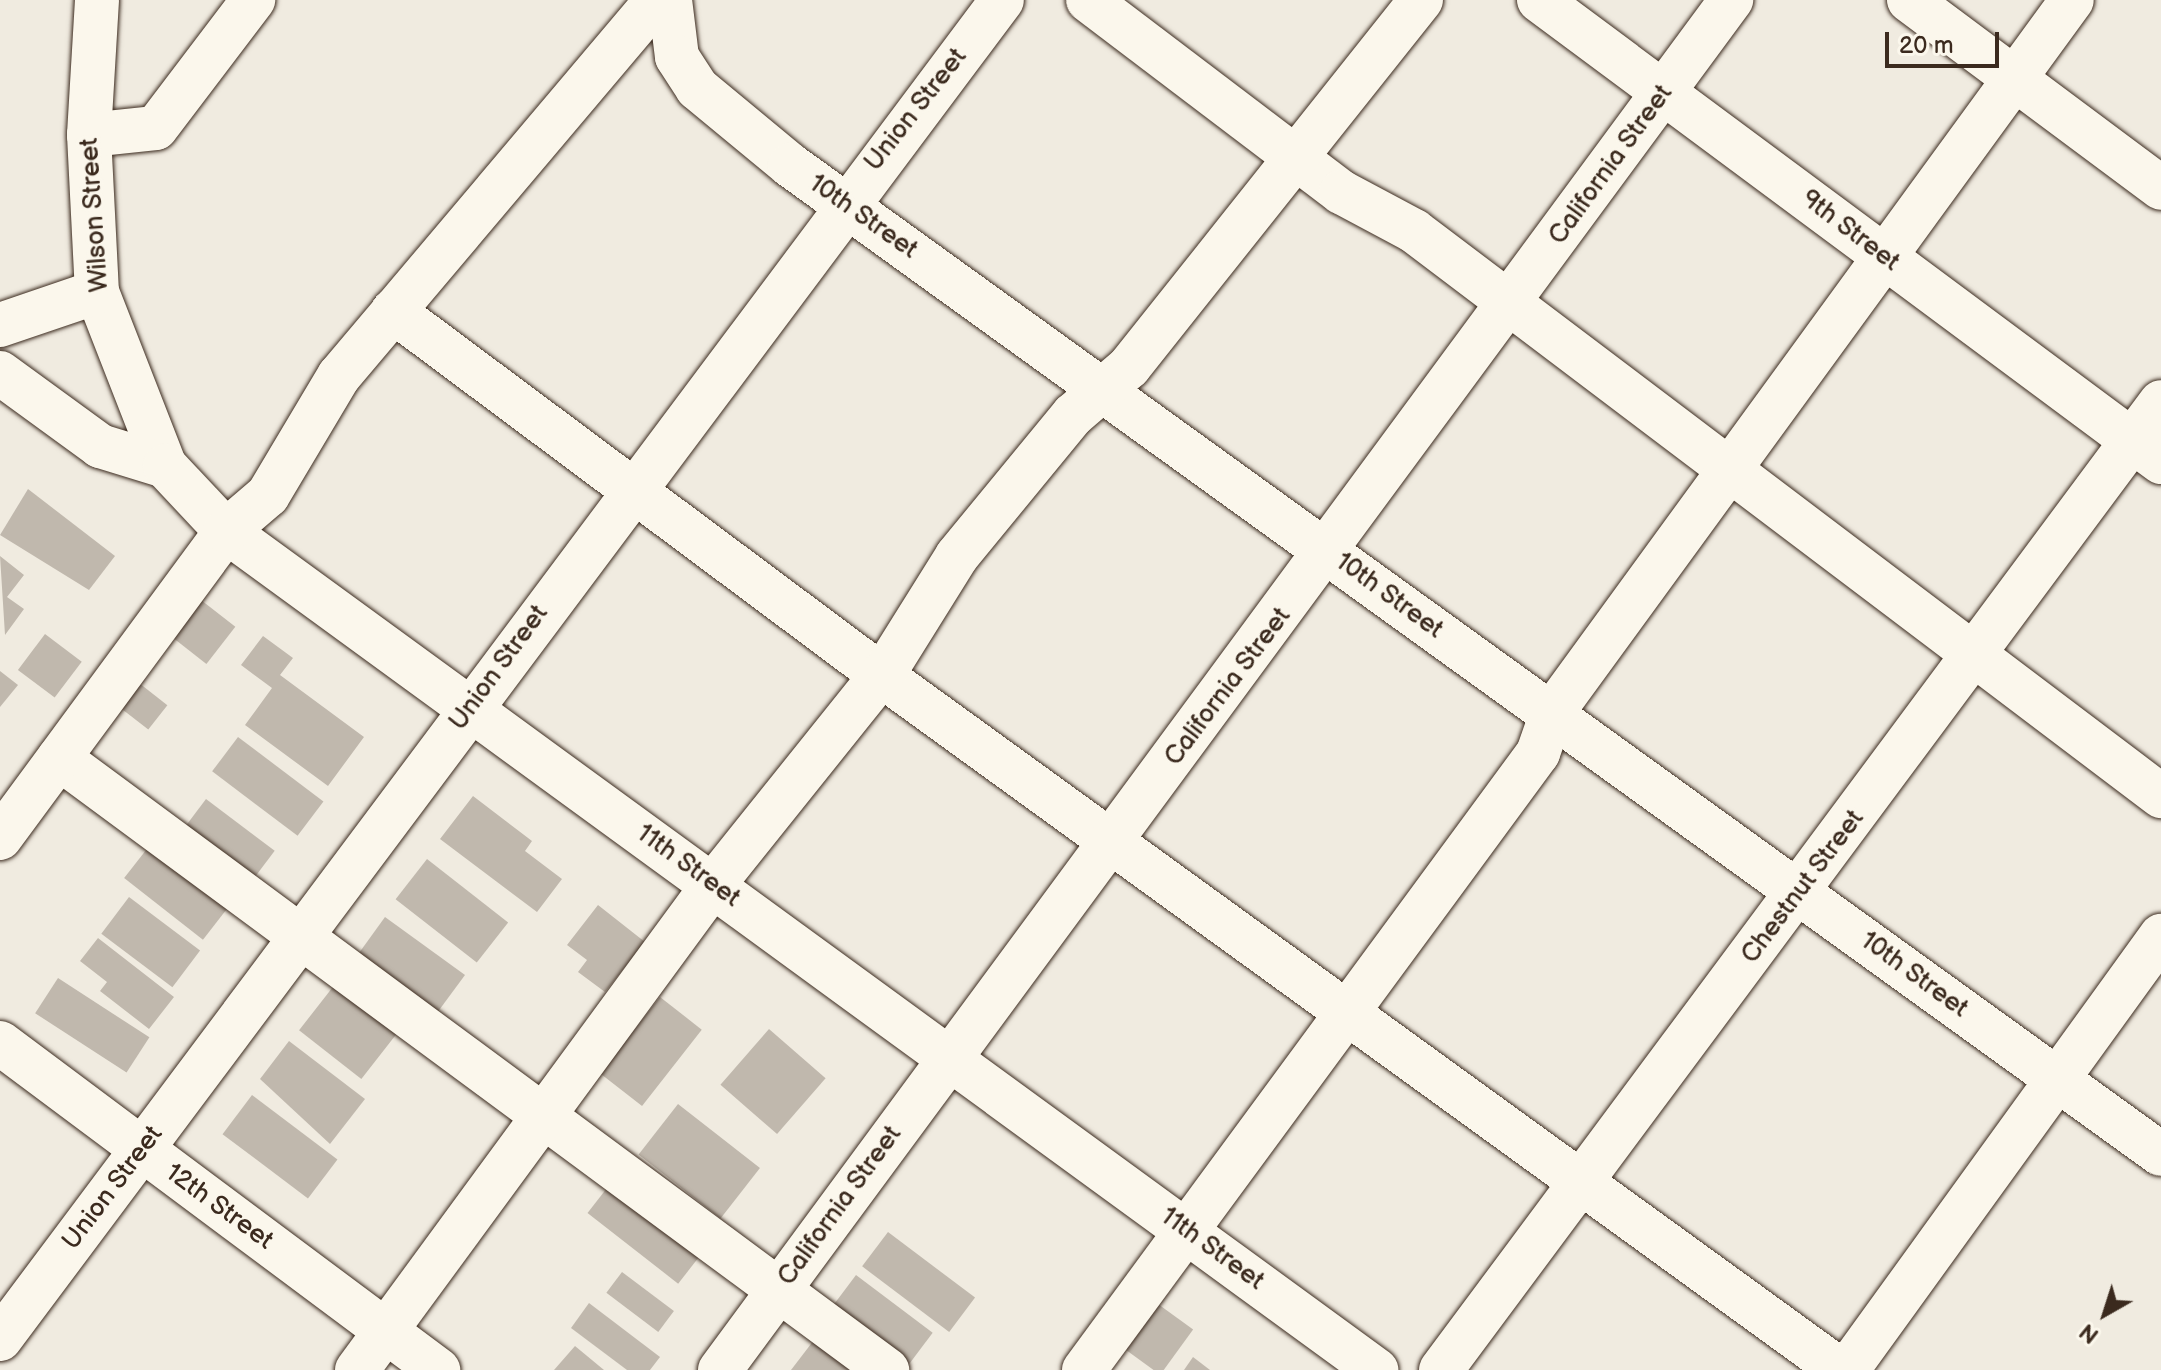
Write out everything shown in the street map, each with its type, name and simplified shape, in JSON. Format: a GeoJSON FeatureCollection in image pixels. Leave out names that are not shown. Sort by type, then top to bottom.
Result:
{"type":"FeatureCollection","features":[{"type":"Feature","properties":{"kind":"street","name":"Wilson Street"},"geometry":{"type":"LineString","coordinates":[[97,0],[89,135],[97,292],[165,466]]}},
{"type":"Feature","properties":{"kind":"street"},"geometry":{"type":"LineString","coordinates":[[89,135],[156,128],[253,0]]}},
{"type":"Feature","properties":{"kind":"street"},"geometry":{"type":"LineString","coordinates":[[0,838],[226,531],[268,495],[339,376],[657,0]]}},
{"type":"Feature","properties":{"kind":"street","name":"10th Street"},"geometry":{"type":"LineString","coordinates":[[670,0],[677,57],[697,88],[844,202],[2161,1154]]}},
{"type":"Feature","properties":{"kind":"street","name":"Union Street"},"geometry":{"type":"LineString","coordinates":[[0,1339],[844,202],[1002,0]]}},
{"type":"Feature","properties":{"kind":"street"},"geometry":{"type":"LineString","coordinates":[[1088,0],[1300,156],[1341,192],[1414,231],[1508,307],[2161,796]]}},
{"type":"Feature","properties":{"kind":"street"},"geometry":{"type":"LineString","coordinates":[[357,1370],[713,885],[881,675],[957,556],[1101,388],[1129,367],[1300,156],[1421,0]]}},
{"type":"Feature","properties":{"kind":"street","name":"9th Street"},"geometry":{"type":"LineString","coordinates":[[1539,0],[2146,452]]}},
{"type":"Feature","properties":{"kind":"street","name":"California Street"},"geometry":{"type":"LineString","coordinates":[[720,1370],[949,1057],[1328,552],[1731,0]]}},
{"type":"Feature","properties":{"kind":"street"},"geometry":{"type":"LineString","coordinates":[[1909,0],[2161,188]]}},
{"type":"Feature","properties":{"kind":"street"},"geometry":{"type":"LineString","coordinates":[[1084,1370],[1189,1233],[1538,753],[1552,713],[1887,258],[2072,0]]}},
{"type":"Feature","properties":{"kind":"street"},"geometry":{"type":"LineString","coordinates":[[0,325],[97,292]]}},
{"type":"Feature","properties":{"kind":"street"},"geometry":{"type":"LineString","coordinates":[[393,311],[634,487],[881,675],[1113,840],[1580,1185],[1840,1370]]}},
{"type":"Feature","properties":{"kind":"street","name":"11th Street"},"geometry":{"type":"LineString","coordinates":[[0,373],[100,446],[165,466],[226,531],[1376,1370]]}},
{"type":"Feature","properties":{"kind":"street","name":"Chestnut Street"},"geometry":{"type":"LineString","coordinates":[[1441,1370],[1974,656],[2146,452],[2161,402]]}},
{"type":"Feature","properties":{"kind":"street"},"geometry":{"type":"LineString","coordinates":[[59,758],[298,940],[544,1116],[887,1370]]}},
{"type":"Feature","properties":{"kind":"street"},"geometry":{"type":"LineString","coordinates":[[1847,1370],[1901,1286],[2059,1080],[2161,936]]}},
{"type":"Feature","properties":{"kind":"street","name":"12th Street"},"geometry":{"type":"LineString","coordinates":[[0,1043],[438,1370]]}},
{"type":"Feature","properties":{"kind":"building"},"geometry":{"type":"Polygon","coordinates":[[[28,489],[115,556],[89,590],[0,535],[28,489]]]}},
{"type":"Feature","properties":{"kind":"building"},"geometry":{"type":"Polygon","coordinates":[[[0,556],[24,575],[7,597],[24,609],[5,635],[0,556]]]}},
{"type":"Feature","properties":{"kind":"building"},"geometry":{"type":"Polygon","coordinates":[[[192,593],[235,627],[206,664],[163,630],[192,593]]]}},
{"type":"Feature","properties":{"kind":"building"},"geometry":{"type":"Polygon","coordinates":[[[45,634],[82,662],[55,698],[18,670],[45,634]]]}},
{"type":"Feature","properties":{"kind":"building"},"geometry":{"type":"Polygon","coordinates":[[[263,636],[293,658],[280,675],[364,737],[328,786],[245,725],[272,688],[241,665],[263,636]]]}},
{"type":"Feature","properties":{"kind":"building"},"geometry":{"type":"Polygon","coordinates":[[[0,671],[18,685],[0,707],[0,671]]]}},
{"type":"Feature","properties":{"kind":"building"},"geometry":{"type":"Polygon","coordinates":[[[139,683],[167,705],[148,730],[120,707],[139,683]]]}},
{"type":"Feature","properties":{"kind":"building"},"geometry":{"type":"Polygon","coordinates":[[[238,737],[323,801],[298,836],[212,771],[238,737]]]}},
{"type":"Feature","properties":{"kind":"building"},"geometry":{"type":"Polygon","coordinates":[[[473,796],[532,841],[525,851],[562,879],[537,912],[440,839],[473,796]]]}},
{"type":"Feature","properties":{"kind":"building"},"geometry":{"type":"Polygon","coordinates":[[[206,799],[275,851],[247,887],[178,836],[206,799]]]}},
{"type":"Feature","properties":{"kind":"building"},"geometry":{"type":"Polygon","coordinates":[[[150,845],[229,907],[203,940],[124,878],[150,845]]]}},
{"type":"Feature","properties":{"kind":"building"},"geometry":{"type":"Polygon","coordinates":[[[427,859],[508,922],[477,963],[396,899],[427,859]]]}},
{"type":"Feature","properties":{"kind":"building"},"geometry":{"type":"Polygon","coordinates":[[[129,897],[200,951],[172,987],[101,934],[129,897]]]}},
{"type":"Feature","properties":{"kind":"building"},"geometry":{"type":"Polygon","coordinates":[[[598,905],[645,942],[605,992],[578,972],[587,960],[567,945],[598,905]]]}},
{"type":"Feature","properties":{"kind":"building"},"geometry":{"type":"Polygon","coordinates":[[[385,917],[465,975],[434,1017],[359,953],[385,917]]]}},
{"type":"Feature","properties":{"kind":"building"},"geometry":{"type":"Polygon","coordinates":[[[98,938],[174,997],[149,1029],[100,991],[107,982],[80,961],[98,938]]]}},
{"type":"Feature","properties":{"kind":"building"},"geometry":{"type":"Polygon","coordinates":[[[58,978],[149,1037],[127,1073],[35,1013],[58,978]]]}},
{"type":"Feature","properties":{"kind":"building"},"geometry":{"type":"Polygon","coordinates":[[[336,983],[398,1032],[361,1079],[299,1030],[336,983]]]}},
{"type":"Feature","properties":{"kind":"building"},"geometry":{"type":"Polygon","coordinates":[[[660,997],[702,1030],[642,1106],[600,1073],[660,997]]]}},
{"type":"Feature","properties":{"kind":"building"},"geometry":{"type":"Polygon","coordinates":[[[769,1029],[826,1078],[777,1134],[720,1085],[769,1029]]]}},
{"type":"Feature","properties":{"kind":"building"},"geometry":{"type":"Polygon","coordinates":[[[289,1041],[365,1099],[330,1144],[260,1079],[289,1041]]]}},
{"type":"Feature","properties":{"kind":"building"},"geometry":{"type":"Polygon","coordinates":[[[252,1095],[337,1159],[308,1199],[223,1134],[252,1095]]]}},
{"type":"Feature","properties":{"kind":"building"},"geometry":{"type":"Polygon","coordinates":[[[678,1104],[760,1168],[721,1218],[639,1154],[678,1104]]]}},
{"type":"Feature","properties":{"kind":"building"},"geometry":{"type":"Polygon","coordinates":[[[614,1179],[705,1250],[678,1284],[588,1213],[614,1179]]]}},
{"type":"Feature","properties":{"kind":"building"},"geometry":{"type":"Polygon","coordinates":[[[888,1232],[975,1298],[949,1332],[862,1266],[888,1232]]]}},
{"type":"Feature","properties":{"kind":"building"},"geometry":{"type":"Polygon","coordinates":[[[622,1272],[674,1311],[658,1332],[606,1293],[622,1272]]]}},
{"type":"Feature","properties":{"kind":"building"},"geometry":{"type":"Polygon","coordinates":[[[856,1275],[933,1333],[906,1368],[830,1310],[856,1275]]]}},
{"type":"Feature","properties":{"kind":"building"},"geometry":{"type":"Polygon","coordinates":[[[1147,1296],[1193,1330],[1164,1370],[1154,1370],[1114,1341],[1147,1296]]]}},
{"type":"Feature","properties":{"kind":"building"},"geometry":{"type":"Polygon","coordinates":[[[589,1303],[660,1357],[650,1370],[627,1370],[571,1328],[589,1303]]]}},
{"type":"Feature","properties":{"kind":"building"},"geometry":{"type":"Polygon","coordinates":[[[814,1340],[853,1370],[791,1370],[814,1340]]]}},
{"type":"Feature","properties":{"kind":"building"},"geometry":{"type":"Polygon","coordinates":[[[575,1346],[604,1370],[554,1370],[575,1346]]]}},
{"type":"Feature","properties":{"kind":"building"},"geometry":{"type":"Polygon","coordinates":[[[1193,1357],[1210,1370],[1184,1370],[1193,1357]]]}}]}
